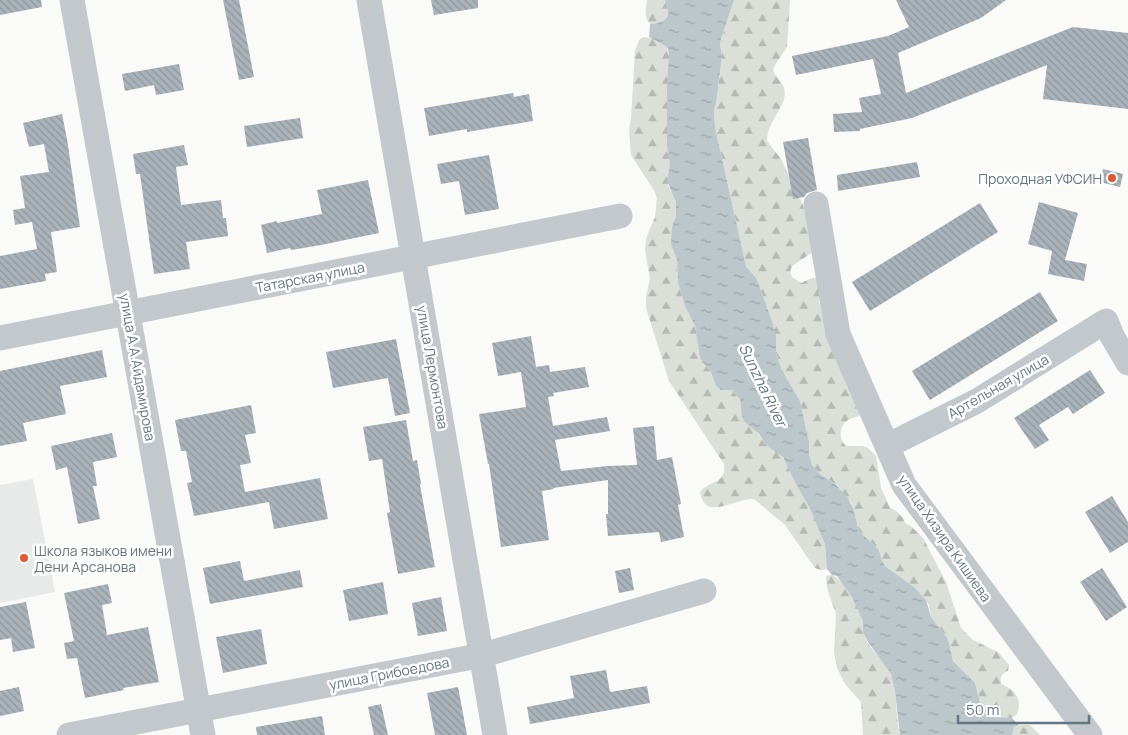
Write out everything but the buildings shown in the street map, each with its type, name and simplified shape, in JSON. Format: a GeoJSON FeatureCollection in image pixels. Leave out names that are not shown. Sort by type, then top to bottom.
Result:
{"type":"FeatureCollection","features":[{"type":"Feature","properties":{"kind":"street","name":"улица А.А.Айдамирова"},"geometry":{"type":"LineString","coordinates":[[72,0],[203,735]]}},
{"type":"Feature","properties":{"kind":"street","name":"улица Лермонтова"},"geometry":{"type":"LineString","coordinates":[[369,0],[483,655],[495,735]]}},
{"type":"Feature","properties":{"kind":"street","name":"улица Хизира Кишиева"},"geometry":{"type":"LineString","coordinates":[[816,204],[838,334],[904,485],[1090,735]]}},
{"type":"Feature","properties":{"kind":"street","name":"Татарская улица"},"geometry":{"type":"LineString","coordinates":[[0,338],[620,216]]}},
{"type":"Feature","properties":{"kind":"street","name":"Артельная улица"},"geometry":{"type":"LineString","coordinates":[[887,446],[1115,328]]}},
{"type":"Feature","properties":{"kind":"street"},"geometry":{"type":"LineString","coordinates":[[1115,328],[1128,363]]}},
{"type":"Feature","properties":{"kind":"street","name":"улица Грибоедова"},"geometry":{"type":"LineString","coordinates":[[69,735],[483,655],[704,591]]}},
{"type":"Feature","properties":{"kind":"shaded area","name":"Школа языков имени Дени Арсанова"},"geometry":{"type":"Polygon","coordinates":[[[33,479],[55,592],[0,603],[0,485],[33,479]]]}},
{"type":"Feature","properties":{"kind":"green space"},"geometry":{"type":"Polygon","coordinates":[[[647,0],[665,0],[668,15],[664,20],[650,24],[646,16],[647,0]]]}},
{"type":"Feature","properties":{"kind":"green space"},"geometry":{"type":"Polygon","coordinates":[[[734,0],[790,0],[787,47],[773,71],[784,88],[785,95],[781,107],[770,126],[767,141],[781,159],[803,205],[816,250],[792,266],[790,272],[792,277],[801,283],[812,278],[818,278],[821,296],[819,302],[863,413],[848,420],[842,426],[842,440],[846,446],[863,446],[868,448],[876,456],[881,488],[890,508],[895,510],[905,523],[911,526],[923,538],[946,582],[961,628],[973,640],[998,652],[1009,665],[1008,671],[1001,676],[1001,684],[1014,692],[1018,700],[1019,709],[1012,718],[995,717],[981,706],[975,683],[953,661],[948,639],[931,617],[929,605],[914,587],[885,566],[879,550],[859,531],[851,502],[835,484],[820,474],[812,465],[800,401],[782,370],[776,353],[771,318],[757,279],[746,266],[715,127],[714,109],[722,56],[720,45],[734,0]]]}},
{"type":"Feature","properties":{"kind":"green space"},"geometry":{"type":"Polygon","coordinates":[[[643,37],[659,42],[666,47],[669,54],[670,164],[668,186],[676,202],[673,250],[677,260],[678,283],[685,306],[695,326],[702,362],[710,370],[716,386],[721,390],[732,390],[740,399],[741,410],[765,444],[779,452],[789,467],[815,516],[825,544],[827,569],[815,568],[785,525],[754,499],[746,499],[714,507],[708,506],[703,501],[700,492],[723,475],[724,464],[669,381],[646,308],[646,296],[650,279],[645,250],[646,238],[655,217],[657,198],[631,155],[629,130],[635,51],[639,40],[643,37]]]}},
{"type":"Feature","properties":{"kind":"green space"},"geometry":{"type":"Polygon","coordinates":[[[832,575],[841,582],[851,595],[862,616],[866,640],[890,673],[894,685],[900,735],[863,735],[861,702],[845,684],[837,668],[834,652],[836,614],[827,588],[826,576],[832,575]]]}},
{"type":"Feature","properties":{"kind":"green space"},"geometry":{"type":"Polygon","coordinates":[[[1030,725],[1040,735],[1012,735],[1014,727],[1030,725]]]}},
{"type":"Feature","properties":{"kind":"water","name":"Sunzha River"},"geometry":{"type":"Polygon","coordinates":[[[665,0],[734,0],[720,45],[722,56],[714,109],[715,127],[746,266],[757,279],[776,335],[776,353],[782,370],[800,401],[812,465],[820,474],[835,484],[848,498],[853,508],[859,531],[879,550],[885,566],[914,587],[926,600],[931,617],[948,639],[953,661],[975,683],[981,706],[995,717],[1012,718],[1019,725],[1014,727],[1012,735],[900,735],[891,674],[868,642],[863,632],[863,621],[852,597],[837,576],[832,575],[827,569],[825,544],[809,506],[783,457],[765,444],[759,434],[744,421],[740,399],[732,390],[721,390],[716,386],[710,370],[702,362],[695,326],[685,306],[678,283],[677,260],[671,244],[672,227],[676,216],[676,202],[667,181],[670,164],[667,146],[669,54],[668,49],[664,45],[649,37],[650,24],[661,22],[668,15],[665,0]]]}},
{"type":"Feature","properties":{"kind":"place","name":"Проходная УФСИН"},"geometry":{"type":"Point","coordinates":[1112,178]}},
{"type":"Feature","properties":{"kind":"place","name":"Школа языков имени Дени Арсанова"},"geometry":{"type":"Point","coordinates":[24,558]}}]}
